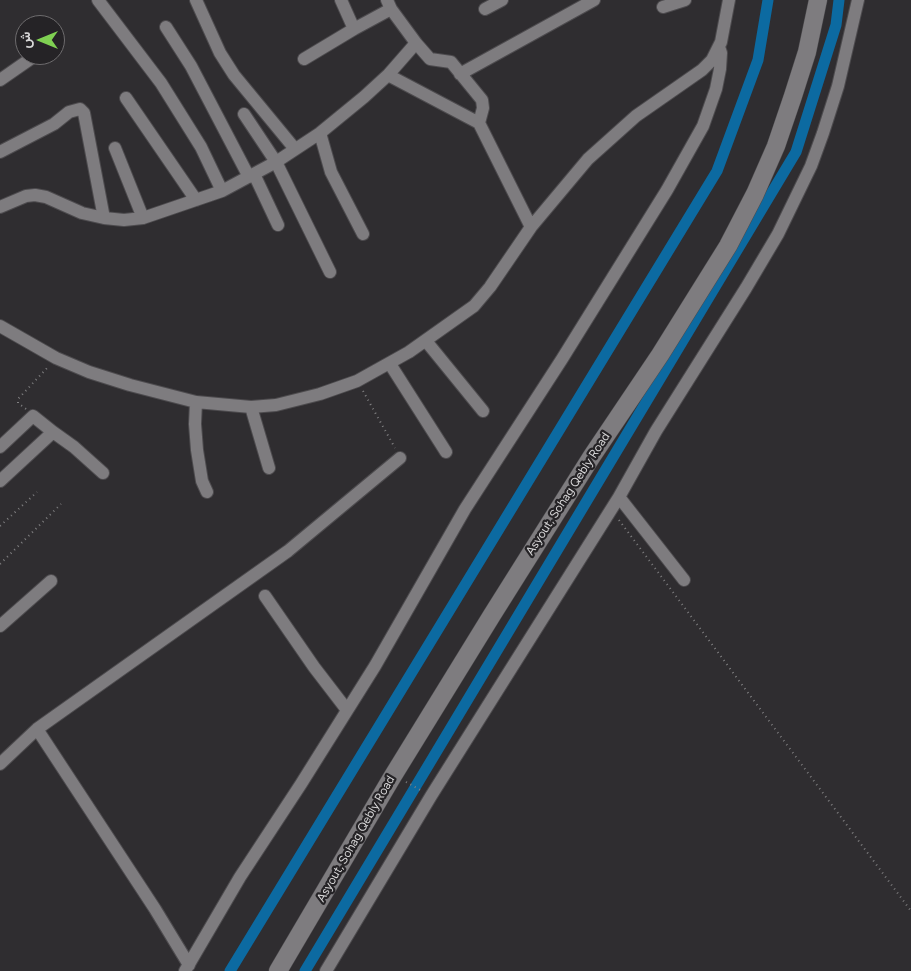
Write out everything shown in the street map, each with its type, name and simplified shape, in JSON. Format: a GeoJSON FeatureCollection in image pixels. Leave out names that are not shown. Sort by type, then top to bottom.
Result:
{"type":"FeatureCollection","features":[{"type":"Feature","properties":{"kind":"main road","name":"Asyout, Sohag Qebly Road"},"geometry":{"type":"LineString","coordinates":[[278,971],[393,776],[492,615],[728,246],[755,194],[779,138],[807,52],[818,0]]}},
{"type":"Feature","properties":{"kind":"street"},"geometry":{"type":"LineString","coordinates":[[98,0],[161,83],[201,147],[222,191]]}},
{"type":"Feature","properties":{"kind":"street"},"geometry":{"type":"LineString","coordinates":[[196,0],[217,47],[234,75],[295,149]]}},
{"type":"Feature","properties":{"kind":"street"},"geometry":{"type":"LineString","coordinates":[[341,0],[354,29]]}},
{"type":"Feature","properties":{"kind":"street"},"geometry":{"type":"LineString","coordinates":[[485,9],[502,0]]}},
{"type":"Feature","properties":{"kind":"street"},"geometry":{"type":"LineString","coordinates":[[460,74],[594,0]]}},
{"type":"Feature","properties":{"kind":"street"},"geometry":{"type":"LineString","coordinates":[[663,7],[685,0]]}},
{"type":"Feature","properties":{"kind":"street"},"geometry":{"type":"LineString","coordinates":[[1,329],[56,358],[108,379],[196,402],[251,407],[276,405],[357,381],[390,364],[426,341],[474,306],[490,287],[531,227],[588,159],[636,116],[707,65],[719,47],[730,0]]}},
{"type":"Feature","properties":{"kind":"street"},"geometry":{"type":"LineString","coordinates":[[326,971],[431,796],[619,497],[656,431],[778,234],[794,202],[823,133],[838,86],[858,0]]}},
{"type":"Feature","properties":{"kind":"street"},"geometry":{"type":"LineString","coordinates":[[304,59],[389,5],[430,59],[451,62],[482,100],[483,108],[479,124]]}},
{"type":"Feature","properties":{"kind":"street"},"geometry":{"type":"LineString","coordinates":[[166,27],[191,66],[278,224]]}},
{"type":"Feature","properties":{"kind":"street"},"geometry":{"type":"LineString","coordinates":[[0,207],[26,196],[35,195],[46,197],[82,213],[124,220],[144,218],[222,191],[276,162],[320,133],[388,75],[416,43]]}},
{"type":"Feature","properties":{"kind":"street"},"geometry":{"type":"LineString","coordinates":[[187,968],[240,876],[301,784],[393,636],[465,509],[562,359],[667,190],[703,126],[716,88],[720,69],[721,53],[719,47]]}},
{"type":"Feature","properties":{"kind":"street"},"geometry":{"type":"LineString","coordinates":[[0,80],[22,65]]}},
{"type":"Feature","properties":{"kind":"street"},"geometry":{"type":"LineString","coordinates":[[388,75],[479,124],[531,227]]}},
{"type":"Feature","properties":{"kind":"street"},"geometry":{"type":"LineString","coordinates":[[126,98],[196,200]]}},
{"type":"Feature","properties":{"kind":"street"},"geometry":{"type":"LineString","coordinates":[[0,152],[54,124],[69,112],[80,109],[84,113],[104,218]]}},
{"type":"Feature","properties":{"kind":"street"},"geometry":{"type":"LineString","coordinates":[[244,114],[276,162],[330,272]]}},
{"type":"Feature","properties":{"kind":"street"},"geometry":{"type":"LineString","coordinates":[[320,133],[331,172],[363,234]]}},
{"type":"Feature","properties":{"kind":"street"},"geometry":{"type":"LineString","coordinates":[[115,148],[144,218]]}},
{"type":"Feature","properties":{"kind":"street"},"geometry":{"type":"LineString","coordinates":[[426,341],[483,411]]}},
{"type":"Feature","properties":{"kind":"street"},"geometry":{"type":"LineString","coordinates":[[390,364],[446,452]]}},
{"type":"Feature","properties":{"kind":"street"},"geometry":{"type":"LineString","coordinates":[[196,402],[197,450],[202,481],[207,492]]}},
{"type":"Feature","properties":{"kind":"street"},"geometry":{"type":"LineString","coordinates":[[251,407],[269,468]]}},
{"type":"Feature","properties":{"kind":"street"},"geometry":{"type":"LineString","coordinates":[[0,447],[33,416],[74,446],[103,473]]}},
{"type":"Feature","properties":{"kind":"street"},"geometry":{"type":"LineString","coordinates":[[0,481],[53,432]]}},
{"type":"Feature","properties":{"kind":"street"},"geometry":{"type":"LineString","coordinates":[[0,764],[37,729],[288,550],[400,458]]}},
{"type":"Feature","properties":{"kind":"street"},"geometry":{"type":"LineString","coordinates":[[619,497],[637,517],[684,580]]}},
{"type":"Feature","properties":{"kind":"street"},"geometry":{"type":"LineString","coordinates":[[0,626],[51,581]]}},
{"type":"Feature","properties":{"kind":"street"},"geometry":{"type":"LineString","coordinates":[[265,596],[314,667],[347,710]]}},
{"type":"Feature","properties":{"kind":"street"},"geometry":{"type":"LineString","coordinates":[[37,729],[156,908],[187,968]]}},
{"type":"Feature","properties":{"kind":"path"},"geometry":{"type":"LineString","coordinates":[[17,401],[56,358]]}},
{"type":"Feature","properties":{"kind":"path"},"geometry":{"type":"LineString","coordinates":[[357,381],[400,458]]}},
{"type":"Feature","properties":{"kind":"path"},"geometry":{"type":"LineString","coordinates":[[0,526],[37,492]]}},
{"type":"Feature","properties":{"kind":"path"},"geometry":{"type":"LineString","coordinates":[[0,564],[62,504]]}},
{"type":"Feature","properties":{"kind":"path"},"geometry":{"type":"LineString","coordinates":[[610,511],[657,569],[911,911]]}},
{"type":"Feature","properties":{"kind":"path"},"geometry":{"type":"LineString","coordinates":[[409,784],[427,794]]}},
{"type":"Feature","properties":{"kind":"waterway"},"geometry":{"type":"LineString","coordinates":[[230,971],[717,171],[758,60],[768,0]]}},
{"type":"Feature","properties":{"kind":"waterway"},"geometry":{"type":"LineString","coordinates":[[305,971],[796,152],[836,25],[839,0]]}}]}
